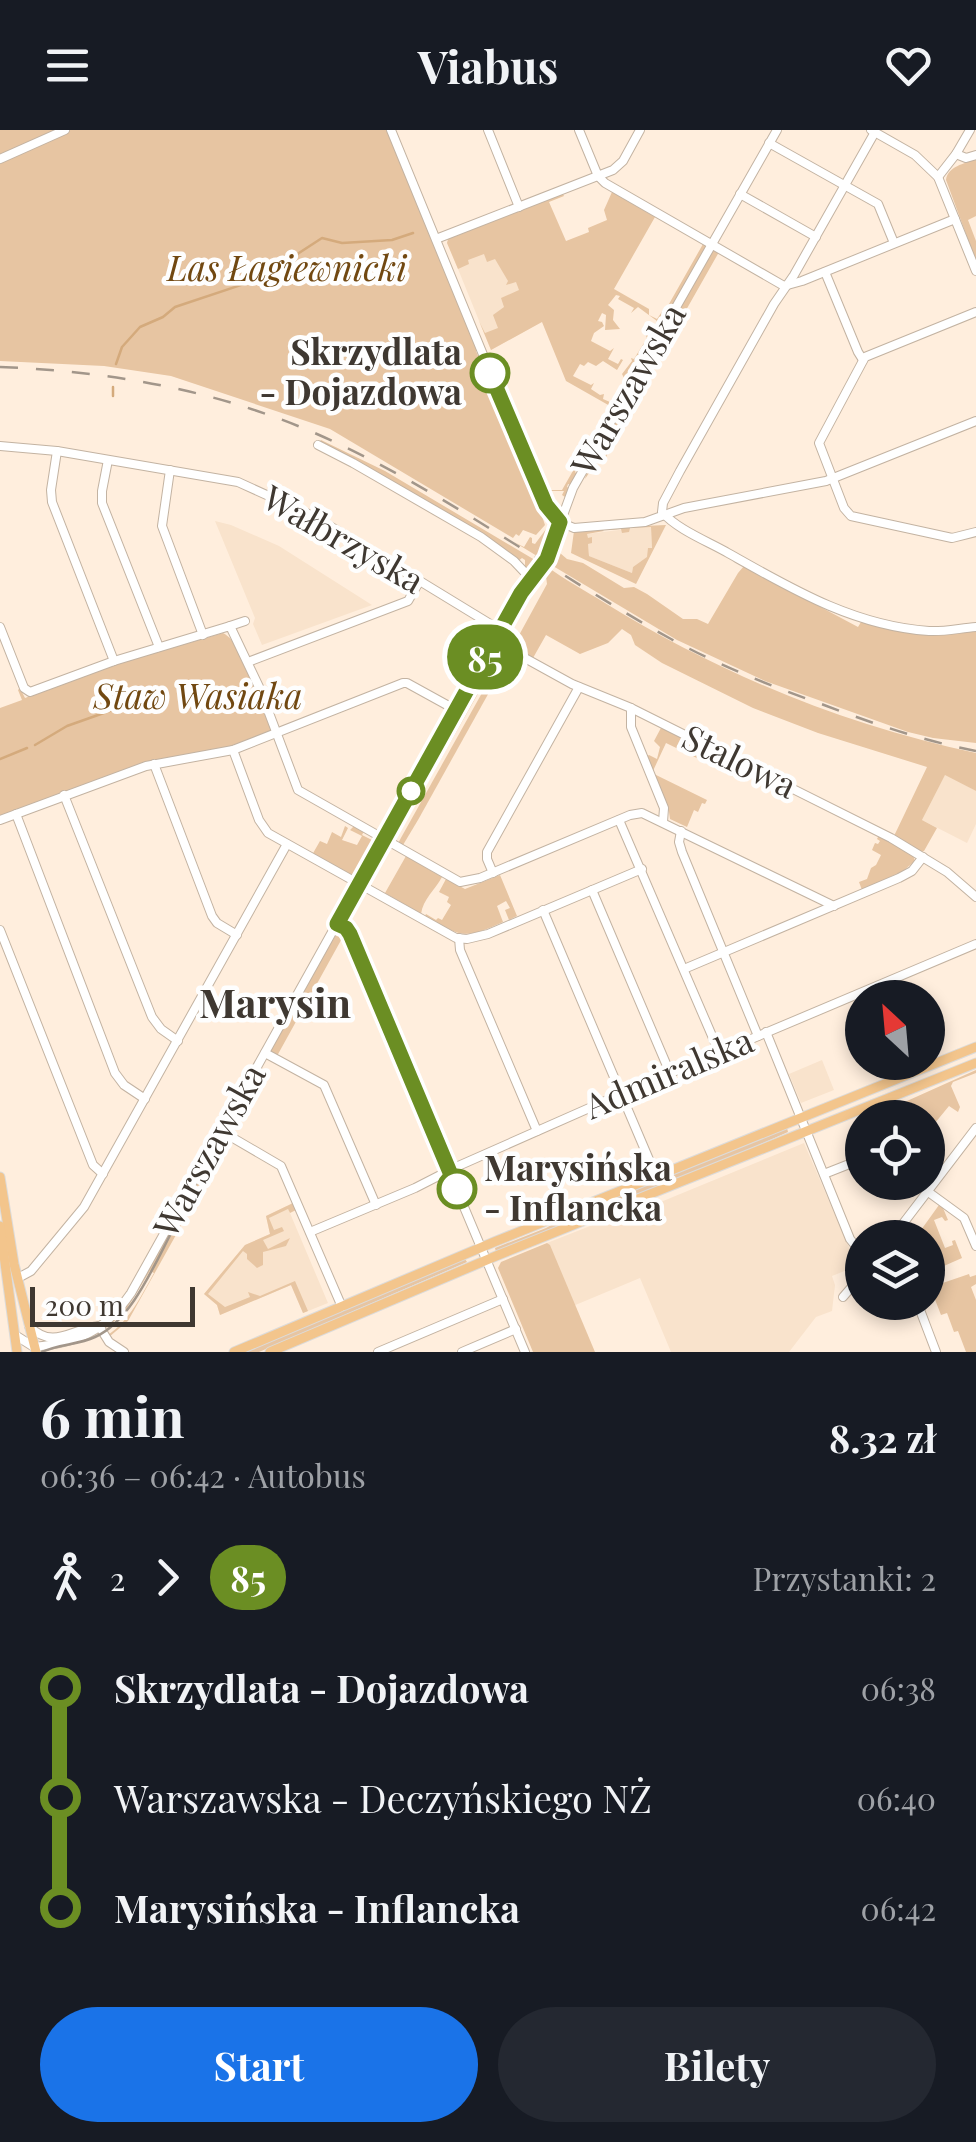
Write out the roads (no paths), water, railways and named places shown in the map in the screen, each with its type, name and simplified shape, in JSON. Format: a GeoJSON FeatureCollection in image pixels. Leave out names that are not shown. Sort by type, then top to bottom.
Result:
{"type":"FeatureCollection","features":[{"type":"Feature","properties":{"kind":"main road"},"geometry":{"type":"LineString","coordinates":[[234,1352],[976,1047]]}},
{"type":"Feature","properties":{"kind":"main road"},"geometry":{"type":"LineString","coordinates":[[270,1352],[976,1064]]}},
{"type":"Feature","properties":{"kind":"main road"},"geometry":{"type":"LineString","coordinates":[[0,1177],[35,1349]]}},
{"type":"Feature","properties":{"kind":"main road"},"geometry":{"type":"LineString","coordinates":[[0,1226],[3,1273],[17,1352]]}},
{"type":"Feature","properties":{"kind":"street"},"geometry":{"type":"LineString","coordinates":[[0,159],[65,130]]}},
{"type":"Feature","properties":{"kind":"street"},"geometry":{"type":"LineString","coordinates":[[391,130],[546,507],[560,522],[574,528],[645,522],[684,508],[832,479],[976,421]]}},
{"type":"Feature","properties":{"kind":"street"},"geometry":{"type":"LineString","coordinates":[[488,130],[519,207]]}},
{"type":"Feature","properties":{"kind":"street"},"geometry":{"type":"LineString","coordinates":[[579,130],[598,176],[605,183],[786,286],[955,219]]}},
{"type":"Feature","properties":{"kind":"street"},"geometry":{"type":"LineString","coordinates":[[436,240],[598,176],[620,164],[640,130]]}},
{"type":"Feature","properties":{"kind":"street","name":"Warszawska"},"geometry":{"type":"LineString","coordinates":[[35,1349],[96,1332],[131,1293],[500,630],[550,554],[572,490],[777,130]]}},
{"type":"Feature","properties":{"kind":"street"},"geometry":{"type":"LineString","coordinates":[[892,142],[898,130]]}},
{"type":"Feature","properties":{"kind":"street"},"geometry":{"type":"LineString","coordinates":[[938,177],[970,130]]}},
{"type":"Feature","properties":{"kind":"street"},"geometry":{"type":"LineString","coordinates":[[976,271],[938,177],[923,162],[873,131],[662,506],[664,514],[737,558],[836,610],[862,619],[930,631],[976,627]]}},
{"type":"Feature","properties":{"kind":"street"},"geometry":{"type":"LineString","coordinates":[[770,143],[878,204],[894,243]]}},
{"type":"Feature","properties":{"kind":"street"},"geometry":{"type":"LineString","coordinates":[[956,154],[966,158],[976,155]]}},
{"type":"Feature","properties":{"kind":"street"},"geometry":{"type":"LineString","coordinates":[[740,194],[816,237]]}},
{"type":"Feature","properties":{"kind":"street"},"geometry":{"type":"LineString","coordinates":[[825,272],[863,360]]}},
{"type":"Feature","properties":{"kind":"street"},"geometry":{"type":"LineString","coordinates":[[976,312],[868,355],[820,438],[820,449],[851,516],[952,538],[976,532]]}},
{"type":"Feature","properties":{"kind":"street"},"geometry":{"type":"LineString","coordinates":[[318,445],[480,537],[532,580]]}},
{"type":"Feature","properties":{"kind":"street","name":"Wałbrzyska"},"geometry":{"type":"LineString","coordinates":[[0,446],[57,451],[238,482],[315,518],[500,630]]}},
{"type":"Feature","properties":{"kind":"street"},"geometry":{"type":"LineString","coordinates":[[57,451],[52,502],[114,661]]}},
{"type":"Feature","properties":{"kind":"street"},"geometry":{"type":"LineString","coordinates":[[108,460],[102,503],[159,647]]}},
{"type":"Feature","properties":{"kind":"street"},"geometry":{"type":"LineString","coordinates":[[170,470],[162,526],[203,635]]}},
{"type":"Feature","properties":{"kind":"street"},"geometry":{"type":"LineString","coordinates":[[248,662],[408,602],[419,582]]}},
{"type":"Feature","properties":{"kind":"street"},"geometry":{"type":"LineString","coordinates":[[0,628],[3,645],[28,692],[245,621]]}},
{"type":"Feature","properties":{"kind":"street"},"geometry":{"type":"LineString","coordinates":[[230,626],[298,790],[460,882],[470,882],[642,813],[834,906]]}},
{"type":"Feature","properties":{"kind":"street","name":"Stalowa"},"geometry":{"type":"LineString","coordinates":[[494,641],[579,687],[631,708],[878,831],[962,883],[976,898]]}},
{"type":"Feature","properties":{"kind":"street"},"geometry":{"type":"LineString","coordinates":[[0,820],[154,764],[233,750],[403,683],[456,710]]}},
{"type":"Feature","properties":{"kind":"street"},"geometry":{"type":"LineString","coordinates":[[492,873],[486,852],[579,687]]}},
{"type":"Feature","properties":{"kind":"street"},"geometry":{"type":"LineString","coordinates":[[631,708],[630,724],[665,811],[663,822]]}},
{"type":"Feature","properties":{"kind":"street"},"geometry":{"type":"LineString","coordinates":[[233,750],[268,833],[458,938],[479,937],[642,869]]}},
{"type":"Feature","properties":{"kind":"street"},"geometry":{"type":"LineString","coordinates":[[154,764],[212,916],[237,935]]}},
{"type":"Feature","properties":{"kind":"street"},"geometry":{"type":"LineString","coordinates":[[64,795],[150,1013],[158,1027],[178,1040]]}},
{"type":"Feature","properties":{"kind":"street"},"geometry":{"type":"LineString","coordinates":[[16,814],[115,1073],[124,1085],[145,1099]]}},
{"type":"Feature","properties":{"kind":"street"},"geometry":{"type":"LineString","coordinates":[[619,820],[719,1052]]}},
{"type":"Feature","properties":{"kind":"street"},"geometry":{"type":"LineString","coordinates":[[681,831],[680,846],[723,952],[807,1131],[845,1226]]}},
{"type":"Feature","properties":{"kind":"street"},"geometry":{"type":"LineString","coordinates":[[18,1278],[31,1271],[76,1218],[287,844]]}},
{"type":"Feature","properties":{"kind":"street"},"geometry":{"type":"LineString","coordinates":[[684,969],[899,878],[923,857]]}},
{"type":"Feature","properties":{"kind":"street"},"geometry":{"type":"LineString","coordinates":[[592,890],[670,1073]]}},
{"type":"Feature","properties":{"kind":"street"},"geometry":{"type":"LineString","coordinates":[[543,910],[656,1176]]}},
{"type":"Feature","properties":{"kind":"street"},"geometry":{"type":"LineString","coordinates":[[337,924],[350,934],[525,1352]]}},
{"type":"Feature","properties":{"kind":"street"},"geometry":{"type":"LineString","coordinates":[[0,930],[93,1166],[103,1174]]}},
{"type":"Feature","properties":{"kind":"street"},"geometry":{"type":"LineString","coordinates":[[458,938],[537,1131]]}},
{"type":"Feature","properties":{"kind":"street","name":"Admiralska"},"geometry":{"type":"LineString","coordinates":[[310,1232],[621,1094],[976,944]]}},
{"type":"Feature","properties":{"kind":"street"},"geometry":{"type":"LineString","coordinates":[[265,1053],[324,1085],[376,1204]]}},
{"type":"Feature","properties":{"kind":"street"},"geometry":{"type":"LineString","coordinates":[[221,1131],[279,1164],[342,1307]]}},
{"type":"Feature","properties":{"kind":"street"},"geometry":{"type":"LineString","coordinates":[[945,1169],[974,1134]]}},
{"type":"Feature","properties":{"kind":"street"},"geometry":{"type":"LineString","coordinates":[[824,1174],[845,1166]]}},
{"type":"Feature","properties":{"kind":"street"},"geometry":{"type":"LineString","coordinates":[[941,1200],[964,1218],[975,1240]]}},
{"type":"Feature","properties":{"kind":"street"},"geometry":{"type":"LineString","coordinates":[[378,1352],[503,1300]]}},
{"type":"Feature","properties":{"kind":"street"},"geometry":{"type":"LineString","coordinates":[[924,1320],[936,1352]]}},
{"type":"Feature","properties":{"kind":"street"},"geometry":{"type":"LineString","coordinates":[[29,1326],[39,1335],[51,1338],[99,1326],[109,1342],[124,1352]]}},
{"type":"Feature","properties":{"kind":"street"},"geometry":{"type":"LineString","coordinates":[[462,1352],[516,1329]]}},
{"type":"Feature","properties":{"kind":"street"},"geometry":{"type":"LineString","coordinates":[[15,1335],[35,1349]]}},
{"type":"Feature","properties":{"kind":"waterway"},"geometry":{"type":"LineString","coordinates":[[116,364],[122,347],[140,327],[175,307],[259,279],[322,238],[342,243],[392,240],[413,233]]}},
{"type":"Feature","properties":{"kind":"waterway"},"geometry":{"type":"LineString","coordinates":[[113,387],[113,396]]}},
{"type":"Feature","properties":{"kind":"waterway"},"geometry":{"type":"LineString","coordinates":[[35,745],[67,726],[166,691]]}},
{"type":"Feature","properties":{"kind":"waterway"},"geometry":{"type":"LineString","coordinates":[[0,759],[27,748]]}},
{"type":"Feature","properties":{"kind":"tram line"},"geometry":{"type":"LineString","coordinates":[[42,1352],[82,1342],[109,1329],[142,1288],[176,1224]]}},
{"type":"Feature","properties":{"kind":"railway"},"geometry":{"type":"LineString","coordinates":[[0,367],[154,384],[229,402],[303,428],[398,475],[625,613],[708,658],[862,719],[976,751]]}},
{"type":"Feature","properties":{"kind":"place","name":"Skrzydlata - Dojazdowa"},"geometry":{"type":"Point","coordinates":[490,373]}},
{"type":"Feature","properties":{"kind":"place","name":"Marysińska - Inflancka"},"geometry":{"type":"Point","coordinates":[457,1189]}},
{"type":"Feature","properties":{"kind":"district","name":"Marysin"},"geometry":{"type":"Point","coordinates":[275,1004]}},
{"type":"Feature","properties":{"kind":"park label","name":"Las Łagiewnicki"},"geometry":{"type":"Point","coordinates":[287,269]}},
{"type":"Feature","properties":{"kind":"park label","name":"Staw Wasiaka"},"geometry":{"type":"Point","coordinates":[198,697]}}]}
